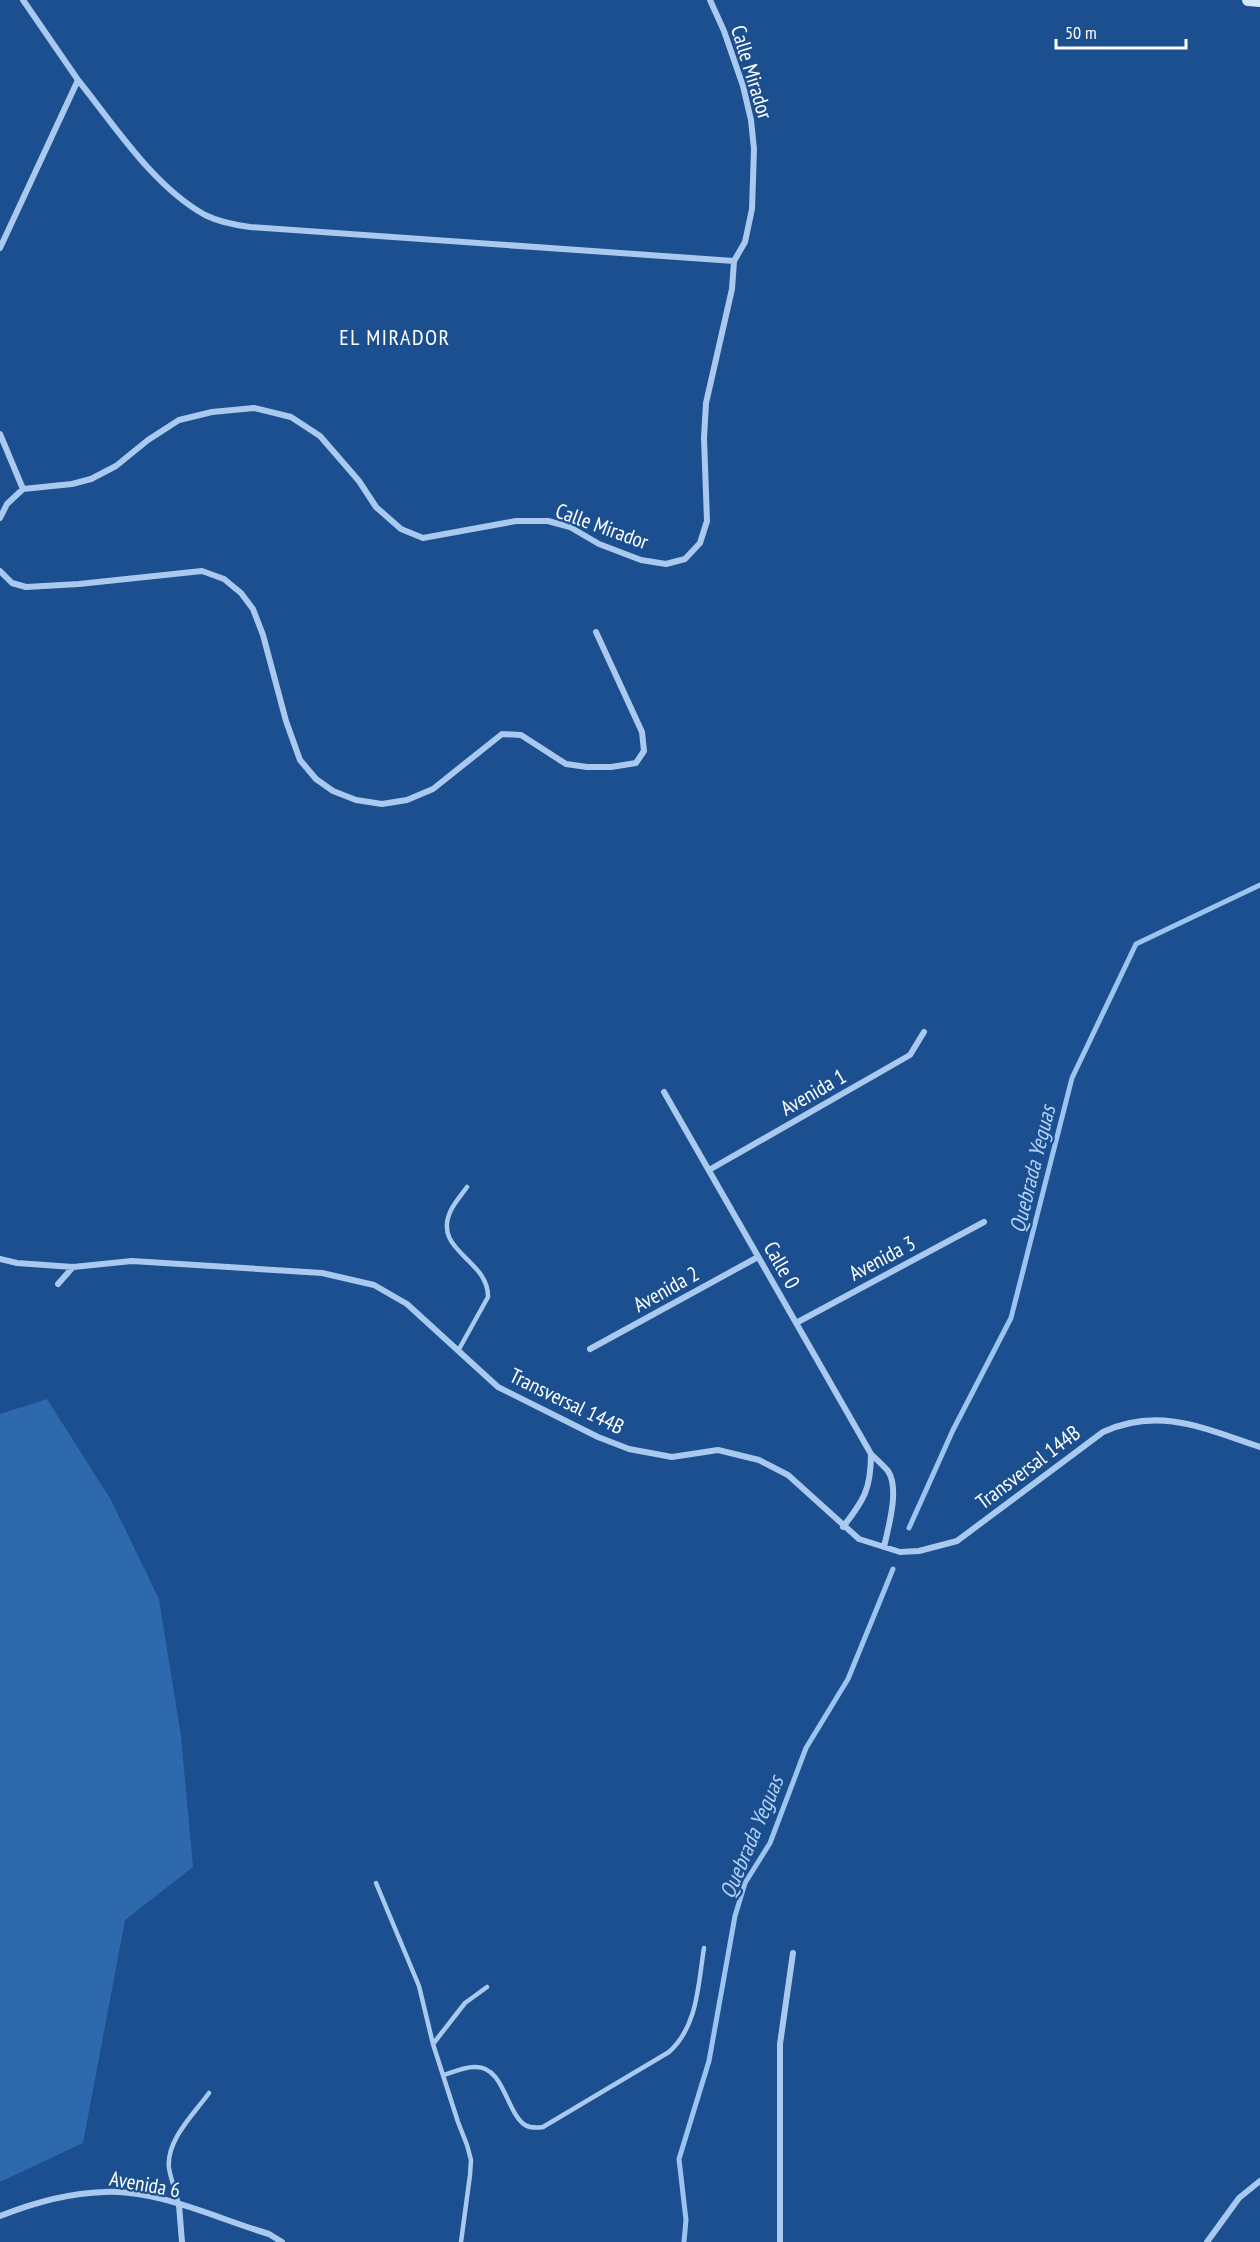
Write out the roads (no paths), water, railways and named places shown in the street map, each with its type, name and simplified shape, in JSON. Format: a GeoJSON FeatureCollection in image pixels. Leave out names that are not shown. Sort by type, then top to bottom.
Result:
{"type":"FeatureCollection","features":[{"type":"Feature","properties":{"kind":"main road"},"geometry":{"type":"LineString","coordinates":[[1248,0],[1260,1]]}},
{"type":"Feature","properties":{"kind":"street"},"geometry":{"type":"LineString","coordinates":[[23,0],[78,80],[158,179],[178,197],[206,215],[227,223],[250,228],[734,261]]}},
{"type":"Feature","properties":{"kind":"street","name":"Calle Mirador"},"geometry":{"type":"LineString","coordinates":[[23,489],[72,484],[91,479],[116,466],[148,440],[179,420],[212,412],[254,408],[291,417],[320,436],[352,472],[376,507],[401,529],[423,538],[516,521],[548,521],[570,527],[598,544],[641,560],[666,564],[685,560],[700,543],[707,521],[704,438],[706,403],[732,289],[734,261],[745,242],[752,209],[754,148],[751,120],[743,86],[724,31],[710,0]]}},
{"type":"Feature","properties":{"kind":"street"},"geometry":{"type":"LineString","coordinates":[[0,248],[78,80]]}},
{"type":"Feature","properties":{"kind":"street"},"geometry":{"type":"LineString","coordinates":[[0,434],[23,489],[7,504],[0,518]]}},
{"type":"Feature","properties":{"kind":"street"},"geometry":{"type":"LineString","coordinates":[[0,571],[12,583],[27,586],[79,584],[202,571],[224,579],[241,593],[252,609],[263,635],[286,721],[300,760],[316,778],[333,791],[356,800],[382,804],[407,800],[433,789],[502,734],[521,735],[566,764],[611,767],[636,763],[644,751],[642,732],[596,633]]}},
{"type":"Feature","properties":{"kind":"street","name":"Avenida 1"},"geometry":{"type":"LineString","coordinates":[[709,1170],[910,1055],[924,1032]]}},
{"type":"Feature","properties":{"kind":"street","name":"Calle 0"},"geometry":{"type":"LineString","coordinates":[[664,1092],[871,1454],[890,1473],[893,1494],[892,1515],[884,1547]]}},
{"type":"Feature","properties":{"kind":"street","name":"Avenida 3"},"geometry":{"type":"LineString","coordinates":[[796,1323],[984,1222]]}},
{"type":"Feature","properties":{"kind":"street","name":"Avenida 2"},"geometry":{"type":"LineString","coordinates":[[590,1349],[758,1257]]}},
{"type":"Feature","properties":{"kind":"street","name":"Transversal 144B"},"geometry":{"type":"LineString","coordinates":[[0,1259],[17,1263],[74,1267],[132,1261],[322,1273],[374,1285],[407,1304],[498,1387],[598,1437],[629,1449],[672,1456],[718,1450],[759,1460],[788,1475],[859,1539],[900,1552],[918,1551],[957,1541],[1103,1432],[1120,1424],[1146,1419],[1174,1420],[1260,1447]]}},
{"type":"Feature","properties":{"kind":"street"},"geometry":{"type":"LineString","coordinates":[[58,1284],[74,1267]]}},
{"type":"Feature","properties":{"kind":"street"},"geometry":{"type":"LineString","coordinates":[[843,1527],[859,1506],[871,1478],[871,1454]]}},
{"type":"Feature","properties":{"kind":"street"},"geometry":{"type":"LineString","coordinates":[[780,2242],[780,2044],[793,1953]]}},
{"type":"Feature","properties":{"kind":"street"},"geometry":{"type":"LineString","coordinates":[[1207,2242],[1239,2198],[1260,2181]]}},
{"type":"Feature","properties":{"kind":"street","name":"Avenida 6"},"geometry":{"type":"LineString","coordinates":[[0,2216],[24,2206],[67,2196],[106,2191],[155,2198],[269,2234],[282,2242]]}},
{"type":"Feature","properties":{"kind":"street"},"geometry":{"type":"LineString","coordinates":[[179,2205],[182,2242]]}},
{"type":"Feature","properties":{"kind":"lane"},"geometry":{"type":"LineString","coordinates":[[458,1352],[488,1297],[484,1277],[454,1247],[448,1234],[447,1222],[451,1210],[467,1187]]}},
{"type":"Feature","properties":{"kind":"lane"},"geometry":{"type":"LineString","coordinates":[[376,1883],[419,1986],[433,2044],[458,2122],[468,2145],[471,2160],[461,2242]]}},
{"type":"Feature","properties":{"kind":"lane"},"geometry":{"type":"LineString","coordinates":[[444,2075],[475,2067],[485,2069],[494,2076],[523,2124],[531,2128],[543,2127],[669,2052],[677,2044],[692,2019],[704,1948]]}},
{"type":"Feature","properties":{"kind":"lane"},"geometry":{"type":"LineString","coordinates":[[433,2044],[465,2003],[487,1987]]}},
{"type":"Feature","properties":{"kind":"lane"},"geometry":{"type":"LineString","coordinates":[[179,2205],[169,2167],[170,2151],[209,2093]]}},
{"type":"Feature","properties":{"kind":"waterway","name":"Quebrada Yeguas"},"geometry":{"type":"LineString","coordinates":[[909,1528],[953,1430],[1011,1318],[1072,1078],[1136,944],[1260,885]]}},
{"type":"Feature","properties":{"kind":"waterway","name":"Quebrada Yeguas"},"geometry":{"type":"LineString","coordinates":[[684,2242],[686,2220],[679,2159],[709,2061],[735,1916],[745,1883],[770,1843],[806,1748],[848,1679],[893,1569]]}},
{"type":"Feature","properties":{"kind":"district","name":"EL MIRADOR"},"geometry":{"type":"Point","coordinates":[395,337]}}]}
